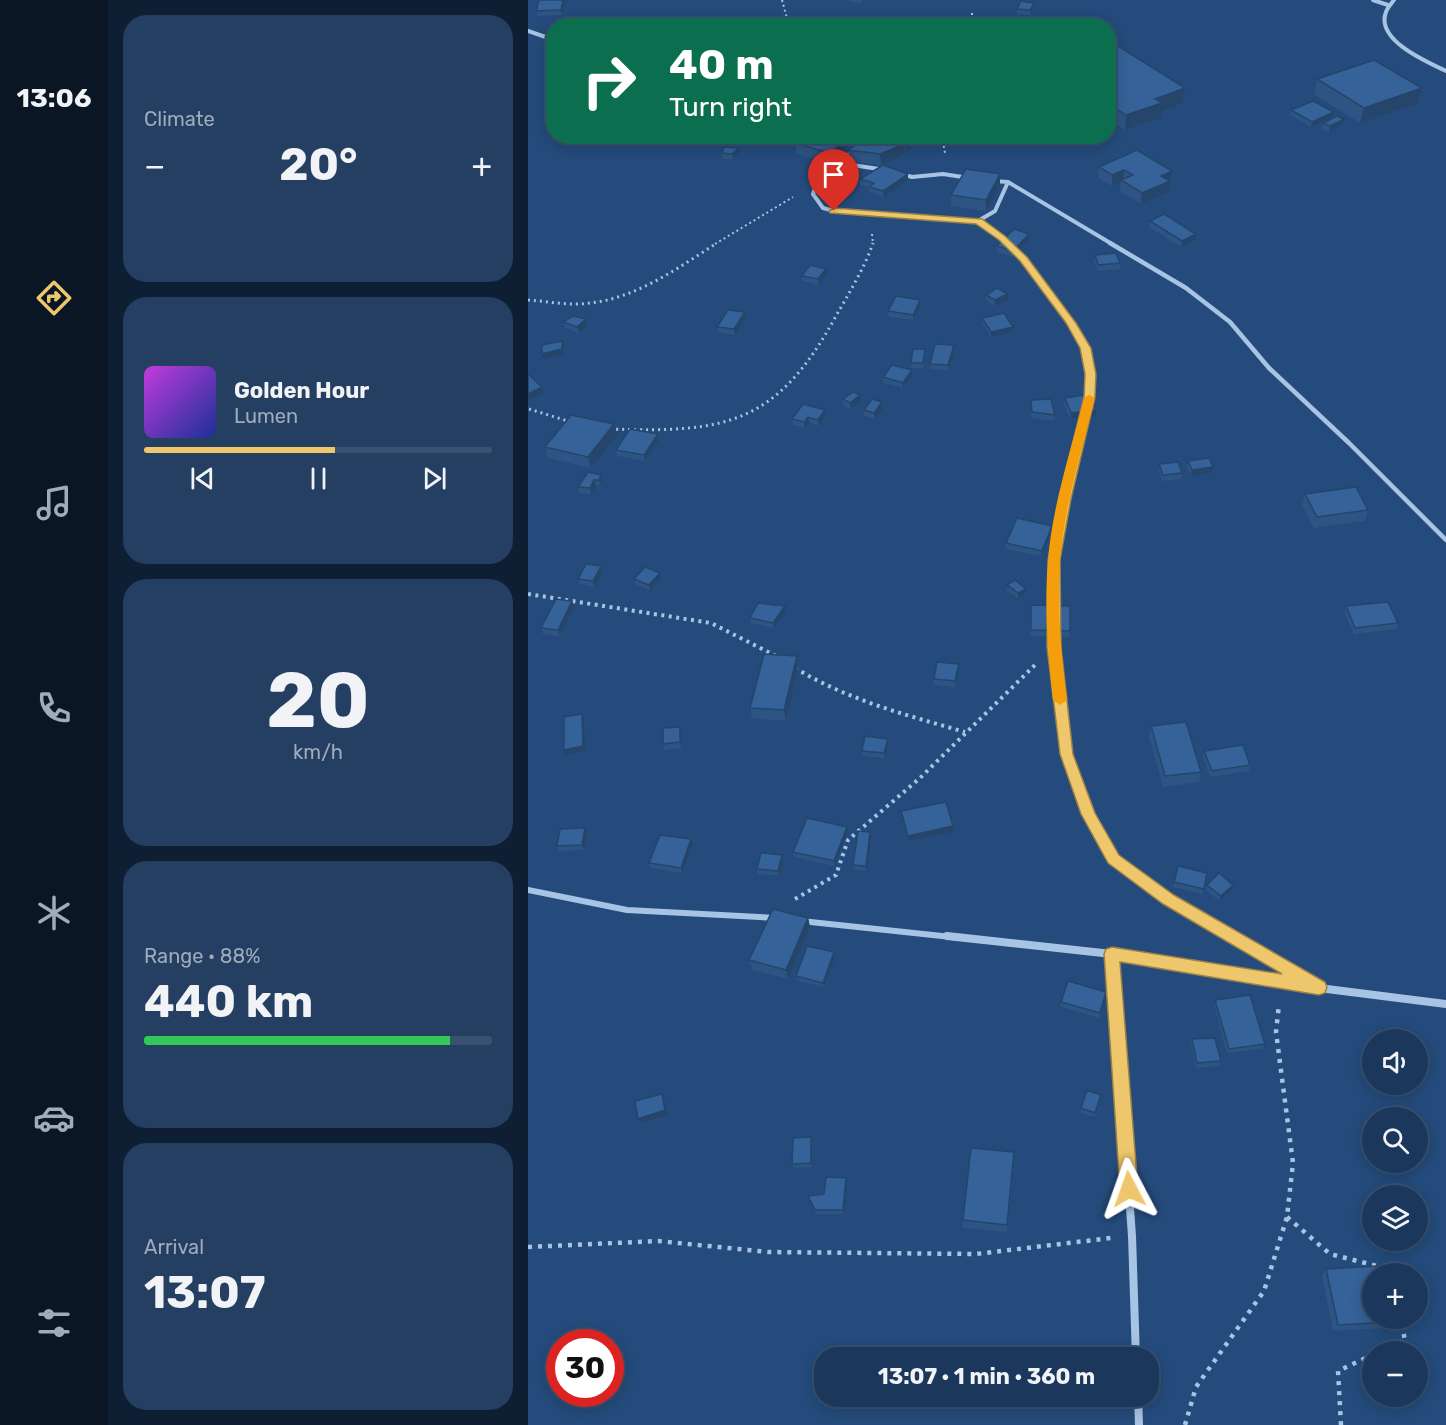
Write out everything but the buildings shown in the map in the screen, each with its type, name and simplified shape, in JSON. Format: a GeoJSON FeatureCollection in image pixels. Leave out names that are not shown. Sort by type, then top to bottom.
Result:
{"type":"FeatureCollection","features":[{"type":"Feature","properties":{"kind":"street"},"geometry":{"type":"LineString","coordinates":[[1373,0],[1388,5]]}},
{"type":"Feature","properties":{"kind":"street"},"geometry":{"type":"LineString","coordinates":[[1394,0],[1388,5],[1384,23],[1389,34],[1399,45],[1416,57],[1446,71]]}},
{"type":"Feature","properties":{"kind":"street"},"geometry":{"type":"LineString","coordinates":[[528,31],[546,37]]}},
{"type":"Feature","properties":{"kind":"street"},"geometry":{"type":"LineString","coordinates":[[858,144],[855,149],[818,183],[813,194],[823,208],[834,211],[978,221],[1002,238],[1024,259],[1071,323],[1086,348],[1090,374],[1089,397],[1065,499],[1054,560],[1054,615]]}},
{"type":"Feature","properties":{"kind":"street"},"geometry":{"type":"LineString","coordinates":[[838,163],[881,168],[912,177],[943,174],[978,179]]}},
{"type":"Feature","properties":{"kind":"street"},"geometry":{"type":"LineString","coordinates":[[988,180],[1008,182],[1210,304],[1230,322],[1252,351],[1349,442],[1446,540]]}},
{"type":"Feature","properties":{"kind":"street"},"geometry":{"type":"LineString","coordinates":[[978,221],[995,211],[1008,182]]}},
{"type":"Feature","properties":{"kind":"street"},"geometry":{"type":"LineString","coordinates":[[1054,626],[1054,647],[1066,754],[1088,814],[1113,859],[1168,900],[1319,987]]}},
{"type":"Feature","properties":{"kind":"street"},"geometry":{"type":"LineString","coordinates":[[528,890],[627,910],[763,917],[1112,954],[1281,982],[1446,1004]]}},
{"type":"Feature","properties":{"kind":"street"},"geometry":{"type":"LineString","coordinates":[[1112,954],[1132,1236],[1137,1347]]}},
{"type":"Feature","properties":{"kind":"street"},"geometry":{"type":"LineString","coordinates":[[1138,1407],[1139,1425]]}},
{"type":"Feature","properties":{"kind":"path"},"geometry":{"type":"LineString","coordinates":[[782,0],[787,18]]}},
{"type":"Feature","properties":{"kind":"path"},"geometry":{"type":"LineString","coordinates":[[972,13],[972,18]]}},
{"type":"Feature","properties":{"kind":"path"},"geometry":{"type":"LineString","coordinates":[[528,300],[576,304],[598,303],[629,294],[655,283],[735,231],[818,183]]}},
{"type":"Feature","properties":{"kind":"path"},"geometry":{"type":"LineString","coordinates":[[608,429],[655,431],[711,424],[747,414],[770,402],[800,373],[853,284],[873,244],[872,213]]}},
{"type":"Feature","properties":{"kind":"path"},"geometry":{"type":"LineString","coordinates":[[529,409],[573,422]]}},
{"type":"Feature","properties":{"kind":"path"},"geometry":{"type":"LineString","coordinates":[[528,594],[711,623],[782,659]]}},
{"type":"Feature","properties":{"kind":"path"},"geometry":{"type":"LineString","coordinates":[[763,917],[837,875],[848,840],[920,778],[1054,647]]}},
{"type":"Feature","properties":{"kind":"path"},"geometry":{"type":"LineString","coordinates":[[790,664],[814,681],[874,704],[965,732]]}},
{"type":"Feature","properties":{"kind":"path"},"geometry":{"type":"LineString","coordinates":[[1185,1425],[1196,1387],[1264,1291],[1287,1217],[1293,1163],[1276,1032],[1281,982]]}},
{"type":"Feature","properties":{"kind":"path"},"geometry":{"type":"LineString","coordinates":[[1287,1217],[1330,1254],[1365,1263]]}},
{"type":"Feature","properties":{"kind":"path"},"geometry":{"type":"LineString","coordinates":[[528,1247],[658,1241],[768,1252],[976,1254],[1132,1236]]}},
{"type":"Feature","properties":{"kind":"path"},"geometry":{"type":"LineString","coordinates":[[1341,1425],[1338,1371],[1362,1360]]}},
{"type":"Feature","properties":{"kind":"slow traffic"},"geometry":{"type":"LineString","coordinates":[[1060,700],[1054,647],[1054,560],[1065,499],[1089,398]]}},
{"type":"Feature","properties":{"kind":"route"},"geometry":{"type":"LineString","coordinates":[[834,211],[978,221],[1002,238],[1024,259],[1071,323],[1086,348],[1090,374],[1089,397],[1065,499],[1054,560],[1054,647],[1066,754],[1088,814],[1113,859],[1168,900],[1319,987],[1112,954],[1129,1189]]}}]}
